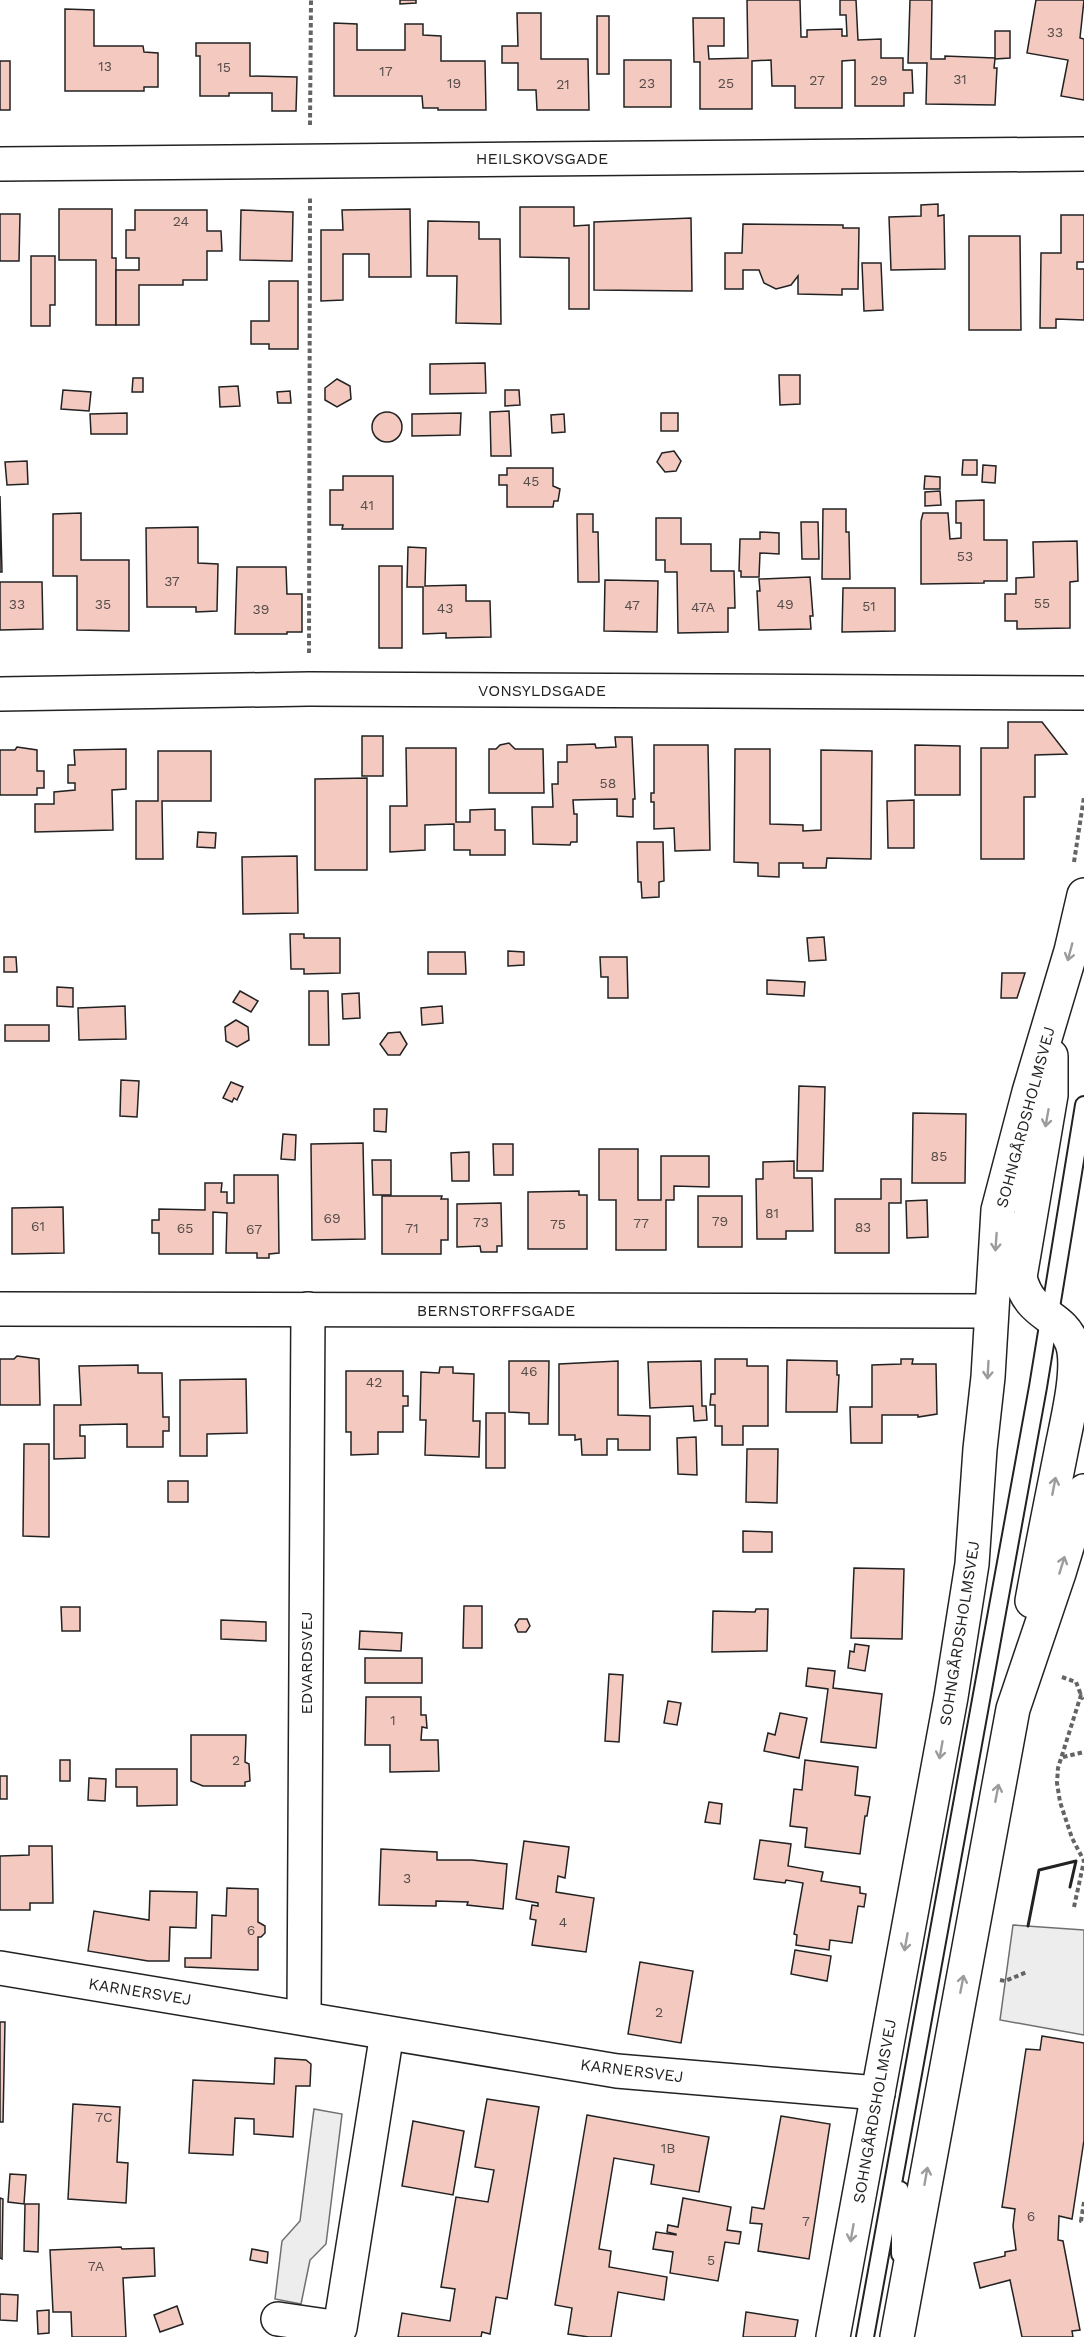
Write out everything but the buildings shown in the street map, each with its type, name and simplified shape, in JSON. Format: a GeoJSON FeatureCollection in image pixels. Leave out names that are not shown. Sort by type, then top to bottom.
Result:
{"type":"FeatureCollection","features":[{"type":"Feature","properties":{"kind":"street","name":"HEILSKOVSGADE"},"geometry":{"type":"LineString","coordinates":[[0,164],[1084,154]]}},
{"type":"Feature","properties":{"kind":"street","name":"VONSYLDSGADE"},"geometry":{"type":"LineString","coordinates":[[0,694],[309,689],[1084,693]]}},
{"type":"Feature","properties":{"kind":"street","name":"SOHNGÅRDSHOLMSVEJ"},"geometry":{"type":"LineString","coordinates":[[833,2337],[951,1697],[972,1564],[998,1210],[1084,895]]}},
{"type":"Feature","properties":{"kind":"street"},"geometry":{"type":"LineString","coordinates":[[898,2329],[1072,1393],[1075,1358],[1072,1342],[1062,1328],[1035,1308],[1024,1293],[1020,1277],[1051,1095],[1052,1018]]}},
{"type":"Feature","properties":{"kind":"street","name":"BERNSTORFFSGADE"},"geometry":{"type":"LineString","coordinates":[[0,1309],[991,1311],[1084,1321]]}},
{"type":"Feature","properties":{"kind":"street","name":"EDVARDSVEJ"},"geometry":{"type":"LineString","coordinates":[[304,2018],[308,1309]]}},
{"type":"Feature","properties":{"kind":"street"},"geometry":{"type":"LineString","coordinates":[[1013,1709],[1084,1491]]}},
{"type":"Feature","properties":{"kind":"street","name":"KARNERSVEJ"},"geometry":{"type":"LineString","coordinates":[[0,1968],[617,2070],[878,2093]]}},
{"type":"Feature","properties":{"kind":"street"},"geometry":{"type":"LineString","coordinates":[[278,2319],[340,2328],[387,2033]]}},
{"type":"Feature","properties":{"kind":"lane"},"geometry":{"type":"LineString","coordinates":[[865,2337],[1050,1318],[1084,1105]]}},
{"type":"Feature","properties":{"kind":"lane"},"geometry":{"type":"LineString","coordinates":[[898,2329],[900,2146]]}},
{"type":"Feature","properties":{"kind":"path"},"geometry":{"type":"LineString","coordinates":[[309,689],[311,0]]}},
{"type":"Feature","properties":{"kind":"path"},"geometry":{"type":"LineString","coordinates":[[1054,1673],[1076,1682],[1083,1697],[1062,1757],[1057,1784],[1060,1803],[1072,1838],[1084,1862],[1074,1907]]}},
{"type":"Feature","properties":{"kind":"path"},"geometry":{"type":"LineString","coordinates":[[1062,1757],[1084,1752]]}},
{"type":"Feature","properties":{"kind":"path"},"geometry":{"type":"LineString","coordinates":[[1005,1981],[1027,1972]]}},
{"type":"Feature","properties":{"kind":"path"},"geometry":{"type":"LineString","coordinates":[[1084,2202],[1081,2221],[1084,2221]]}},
{"type":"Feature","properties":{"kind":"shaded area"},"geometry":{"type":"Polygon","coordinates":[[[1013,1925],[1084,1930],[1084,2035],[1000,2020],[1013,1925]]]}},
{"type":"Feature","properties":{"kind":"shaded area"},"geometry":{"type":"Polygon","coordinates":[[[314,2109],[342,2114],[326,2244],[310,2260],[301,2304],[275,2299],[282,2241],[300,2221],[314,2109]]]}},
{"type":"Feature","properties":{"kind":"wall"},"geometry":{"type":"LineString","coordinates":[[1028,1926],[1039,1870],[1076,1861],[1070,1887]]}}]}
